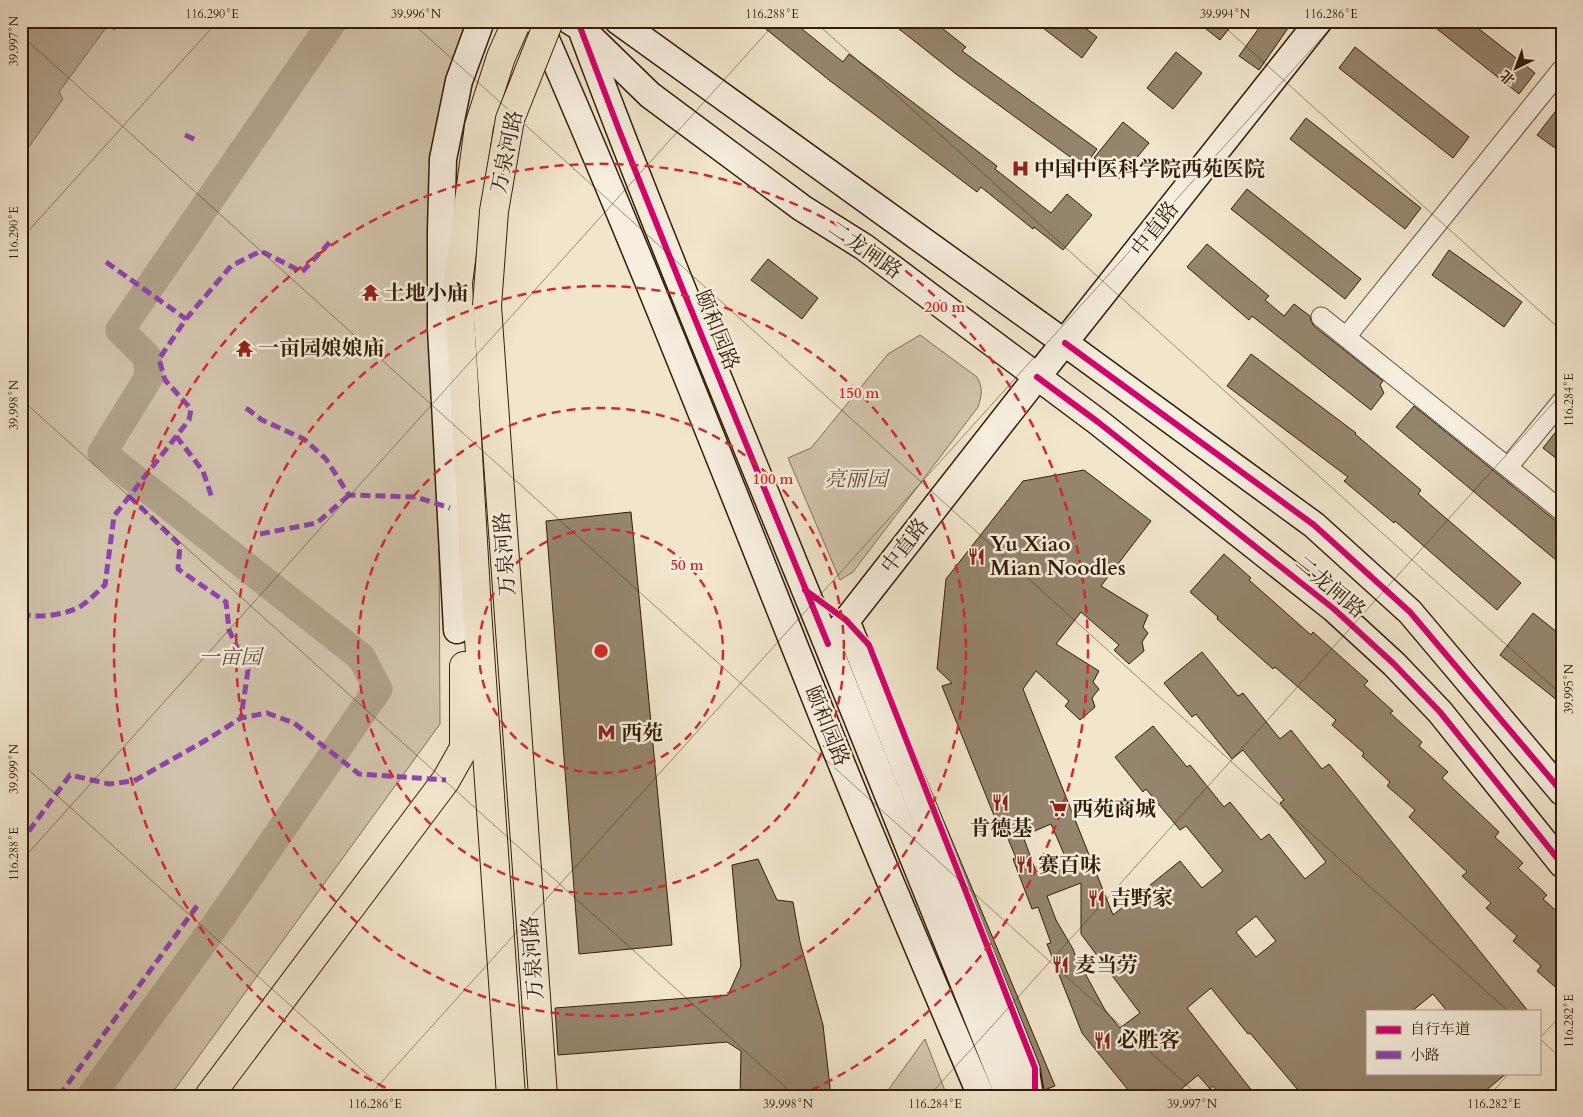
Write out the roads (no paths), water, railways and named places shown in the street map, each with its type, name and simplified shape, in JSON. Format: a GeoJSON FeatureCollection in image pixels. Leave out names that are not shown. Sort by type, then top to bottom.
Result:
{"type":"FeatureCollection","features":[{"type":"Feature","properties":{"kind":"highway","name":"万泉河路"},"geometry":{"type":"LineString","coordinates":[[511,1096],[477,610],[458,283],[479,126],[501,57],[517,21]]}},
{"type":"Feature","properties":{"kind":"highway","name":"万泉河路"},"geometry":{"type":"LineString","coordinates":[[543,1096],[487,306],[494,211],[510,119],[550,21]]}},
{"type":"Feature","properties":{"kind":"highway"},"geometry":{"type":"LineString","coordinates":[[211,1094],[446,780],[464,748],[464,638],[477,610]]}},
{"type":"Feature","properties":{"kind":"main road"},"geometry":{"type":"LineString","coordinates":[[457,630],[441,328],[440,230],[443,159],[459,81],[481,21]]}},
{"type":"Feature","properties":{"kind":"main road","name":"颐和园路"},"geometry":{"type":"LineString","coordinates":[[538,21],[578,112],[778,602],[833,744],[981,1096]]}},
{"type":"Feature","properties":{"kind":"main road","name":"二龙闸路"},"geometry":{"type":"LineString","coordinates":[[618,21],[1065,343],[1314,526],[1410,612],[1562,792]]}},
{"type":"Feature","properties":{"kind":"main road","name":"中直路"},"geometry":{"type":"LineString","coordinates":[[828,644],[1319,21]]}},
{"type":"Feature","properties":{"kind":"main road","name":"颐和园路"},"geometry":{"type":"LineString","coordinates":[[577,23],[1004,1084],[1012,1096]]}},
{"type":"Feature","properties":{"kind":"main road","name":"二龙闸路"},"geometry":{"type":"LineString","coordinates":[[577,23],[650,95],[802,208],[864,247],[1098,422],[1334,609],[1394,664],[1440,712],[1562,864]]}},
{"type":"Feature","properties":{"kind":"main road"},"geometry":{"type":"LineString","coordinates":[[846,620],[1026,1072],[1030,1096]]}},
{"type":"Feature","properties":{"kind":"street"},"geometry":{"type":"LineString","coordinates":[[1346,337],[1562,69]]}},
{"type":"Feature","properties":{"kind":"street"},"geometry":{"type":"LineString","coordinates":[[1322,317],[1562,511]]}},
{"type":"Feature","properties":{"kind":"street"},"geometry":{"type":"LineString","coordinates":[[1508,468],[1562,401]]}},
{"type":"Feature","properties":{"kind":"waterway"},"geometry":{"type":"LineString","coordinates":[[91,1096],[217,923],[378,689],[361,657],[102,453],[149,377],[147,357],[120,330],[333,21]]}},
{"type":"Feature","properties":{"kind":"place","name":"中国中医科学院西苑医院"},"geometry":{"type":"Point","coordinates":[1020,169]}},
{"type":"Feature","properties":{"kind":"place","name":"土地小庙"},"geometry":{"type":"Point","coordinates":[370,293]}},
{"type":"Feature","properties":{"kind":"place","name":"一亩园娘娘庙"},"geometry":{"type":"Point","coordinates":[244,348]}},
{"type":"Feature","properties":{"kind":"place","name":"Yu Xiao Mian Noodles"},"geometry":{"type":"Point","coordinates":[976,556]}},
{"type":"Feature","properties":{"kind":"place","name":"西苑"},"geometry":{"type":"Point","coordinates":[607,733]}},
{"type":"Feature","properties":{"kind":"place","name":"肯德基"},"geometry":{"type":"Point","coordinates":[1001,803]}},
{"type":"Feature","properties":{"kind":"place","name":"西苑商城"},"geometry":{"type":"Point","coordinates":[1058,809]}},
{"type":"Feature","properties":{"kind":"place","name":"赛百味"},"geometry":{"type":"Point","coordinates":[1024,865]}},
{"type":"Feature","properties":{"kind":"place","name":"吉野家"},"geometry":{"type":"Point","coordinates":[1096,898]}},
{"type":"Feature","properties":{"kind":"place","name":"麦当劳"},"geometry":{"type":"Point","coordinates":[1061,965]}},
{"type":"Feature","properties":{"kind":"place","name":"必胜客"},"geometry":{"type":"Point","coordinates":[1103,1040]}},
{"type":"Feature","properties":{"kind":"park label","name":"亮丽园"},"geometry":{"type":"Point","coordinates":[856,479]}},
{"type":"Feature","properties":{"kind":"park label","name":"一亩园"},"geometry":{"type":"Point","coordinates":[230,657]}}]}
